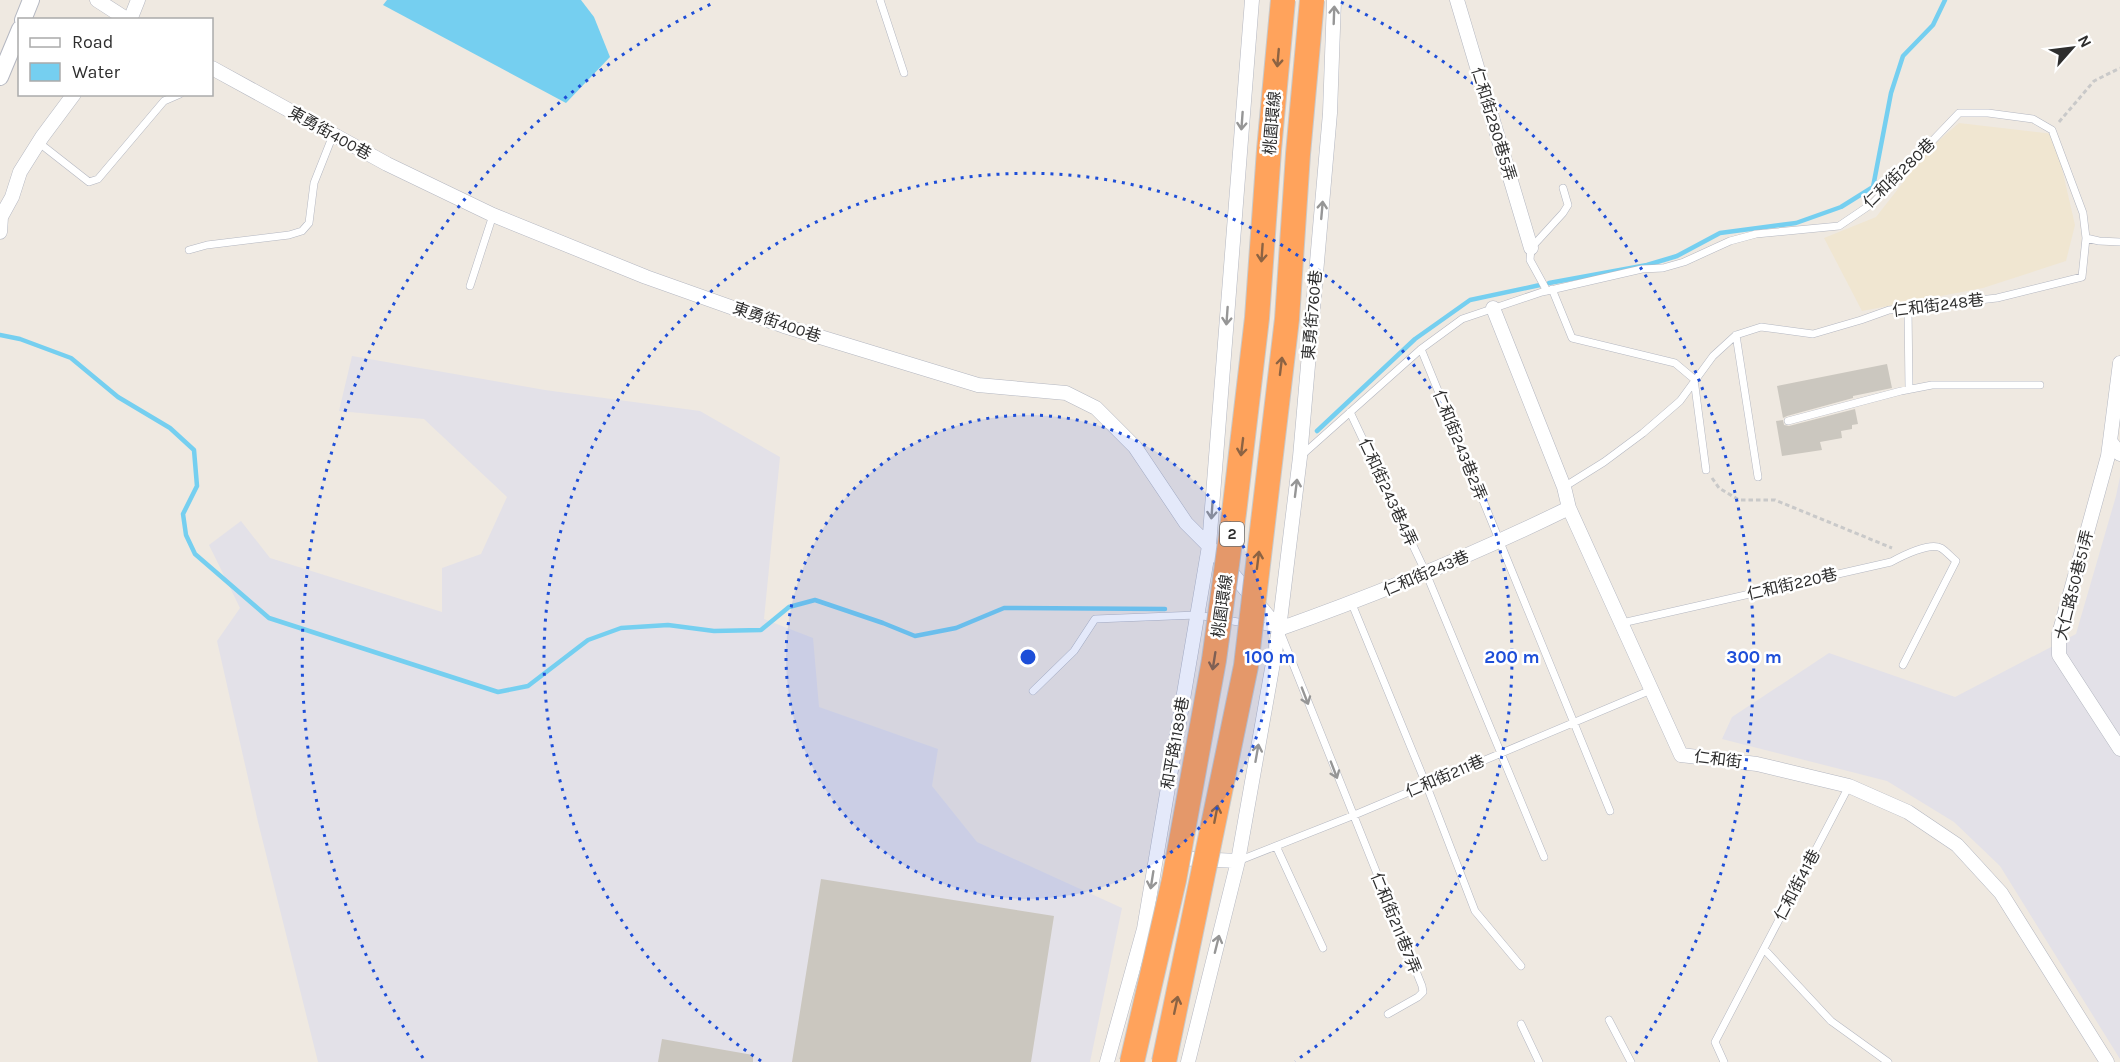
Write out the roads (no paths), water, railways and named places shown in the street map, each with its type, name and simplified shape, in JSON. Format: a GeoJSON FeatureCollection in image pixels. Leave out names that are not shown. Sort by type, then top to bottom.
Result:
{"type":"FeatureCollection","features":[{"type":"Feature","properties":{"kind":"highway","name":"桃園環線"},"geometry":{"type":"LineString","coordinates":[[1132,1062],[1174,880],[1214,660],[1257,318],[1283,0]]}},
{"type":"Feature","properties":{"kind":"highway","name":"桃園環線"},"geometry":{"type":"LineString","coordinates":[[1164,1062],[1246,666],[1287,319],[1298,154],[1312,0]]}},
{"type":"Feature","properties":{"kind":"street"},"geometry":{"type":"LineString","coordinates":[[25,18],[31,0]]}},
{"type":"Feature","properties":{"kind":"street"},"geometry":{"type":"LineString","coordinates":[[97,0],[126,18]]}},
{"type":"Feature","properties":{"kind":"street"},"geometry":{"type":"LineString","coordinates":[[130,18],[138,0]]}},
{"type":"Feature","properties":{"kind":"street","name":"和平路1189巷"},"geometry":{"type":"LineString","coordinates":[[1107,1062],[1144,928],[1209,546],[1252,0]]}},
{"type":"Feature","properties":{"kind":"street","name":"東勇街760巷"},"geometry":{"type":"LineString","coordinates":[[1279,629],[1300,457],[1330,113],[1334,0]]}},
{"type":"Feature","properties":{"kind":"street","name":"仁和街280巷5弄"},"geometry":{"type":"LineString","coordinates":[[1457,0],[1531,248]]}},
{"type":"Feature","properties":{"kind":"street"},"geometry":{"type":"LineString","coordinates":[[0,77],[18,34]]}},
{"type":"Feature","properties":{"kind":"street","name":"東勇街400巷"},"geometry":{"type":"LineString","coordinates":[[213,69],[387,164],[493,215],[646,277],[784,326],[978,385],[1066,393],[1096,408],[1134,447],[1186,523],[1209,546],[1279,629]]}},
{"type":"Feature","properties":{"kind":"street"},"geometry":{"type":"LineString","coordinates":[[0,232],[1,217],[12,197],[20,172],[38,142],[72,96]]}},
{"type":"Feature","properties":{"kind":"street","name":"仁和街"},"geometry":{"type":"LineString","coordinates":[[1493,308],[1564,487],[1569,508],[1681,755],[1757,764],[1850,786],[1908,812],[1957,845],[2001,893],[2107,1062]]}},
{"type":"Feature","properties":{"kind":"street","name":"大仁路50巷51弄"},"geometry":{"type":"LineString","coordinates":[[2120,363],[2108,456],[2059,634],[2059,655],[2120,749]]}},
{"type":"Feature","properties":{"kind":"street"},"geometry":{"type":"LineString","coordinates":[[2110,441],[2120,454]]}},
{"type":"Feature","properties":{"kind":"street","name":"仁和街243巷"},"geometry":{"type":"LineString","coordinates":[[1279,629],[1352,604],[1500,542],[1569,508]]}},
{"type":"Feature","properties":{"kind":"street"},"geometry":{"type":"LineString","coordinates":[[1188,1062],[1238,861],[1279,629]]}},
{"type":"Feature","properties":{"kind":"street"},"geometry":{"type":"LineString","coordinates":[[1155,857],[1238,861]]}},
{"type":"Feature","properties":{"kind":"lane"},"geometry":{"type":"LineString","coordinates":[[880,0],[904,73]]}},
{"type":"Feature","properties":{"kind":"lane"},"geometry":{"type":"LineString","coordinates":[[38,142],[89,182],[98,179],[164,101],[175,96]]}},
{"type":"Feature","properties":{"kind":"lane","name":"仁和街280巷"},"geometry":{"type":"LineString","coordinates":[[1300,457],[1421,349],[1462,319],[1550,290],[1684,262],[1730,241],[1756,234],[1839,226],[1873,203],[1959,113],[1988,113],[2033,119],[2052,130],[2083,213],[2086,238]]}},
{"type":"Feature","properties":{"kind":"lane"},"geometry":{"type":"LineString","coordinates":[[189,250],[207,245],[290,235],[302,231],[309,223],[314,183],[333,135]]}},
{"type":"Feature","properties":{"kind":"lane"},"geometry":{"type":"LineString","coordinates":[[1563,188],[1568,205],[1531,248],[1530,260],[1550,290],[1572,338],[1675,363],[1694,380],[1706,470]]}},
{"type":"Feature","properties":{"kind":"lane"},"geometry":{"type":"LineString","coordinates":[[470,286],[493,215]]}},
{"type":"Feature","properties":{"kind":"lane"},"geometry":{"type":"LineString","coordinates":[[2086,238],[2120,242]]}},
{"type":"Feature","properties":{"kind":"lane","name":"仁和街248巷"},"geometry":{"type":"LineString","coordinates":[[1564,487],[1604,462],[1680,401],[1713,356],[1736,335],[1761,327],[1814,334],[1889,310],[1997,298],[2082,277],[2086,238]]}},
{"type":"Feature","properties":{"kind":"lane"},"geometry":{"type":"LineString","coordinates":[[1908,308],[1909,389]]}},
{"type":"Feature","properties":{"kind":"lane"},"geometry":{"type":"LineString","coordinates":[[1736,335],[1758,477]]}},
{"type":"Feature","properties":{"kind":"lane","name":"仁和街243巷2弄"},"geometry":{"type":"LineString","coordinates":[[1421,349],[1572,723],[1610,811]]}},
{"type":"Feature","properties":{"kind":"lane"},"geometry":{"type":"LineString","coordinates":[[1788,421],[1932,385],[2040,385]]}},
{"type":"Feature","properties":{"kind":"lane","name":"仁和街243巷4弄"},"geometry":{"type":"LineString","coordinates":[[1350,412],[1426,573],[1544,857]]}},
{"type":"Feature","properties":{"kind":"lane","name":"仁和街220巷"},"geometry":{"type":"LineString","coordinates":[[1622,623],[1891,562],[1906,554],[1933,546],[1941,548],[1956,561],[1903,665]]}},
{"type":"Feature","properties":{"kind":"lane"},"geometry":{"type":"LineString","coordinates":[[1352,604],[1475,911],[1521,966]]}},
{"type":"Feature","properties":{"kind":"lane"},"geometry":{"type":"LineString","coordinates":[[1034,691],[1074,651],[1095,618],[1197,615],[1279,629]]}},
{"type":"Feature","properties":{"kind":"lane","name":"仁和街211巷7弄"},"geometry":{"type":"LineString","coordinates":[[1279,629],[1422,986],[1423,992],[1418,997],[1388,1014]]}},
{"type":"Feature","properties":{"kind":"lane","name":"仁和街211巷"},"geometry":{"type":"LineString","coordinates":[[1238,861],[1352,816],[1651,690]]}},
{"type":"Feature","properties":{"kind":"lane","name":"仁和街41巷"},"geometry":{"type":"LineString","coordinates":[[1724,1062],[1715,1042],[1850,786]]}},
{"type":"Feature","properties":{"kind":"lane"},"geometry":{"type":"LineString","coordinates":[[1276,846],[1323,948]]}},
{"type":"Feature","properties":{"kind":"lane"},"geometry":{"type":"LineString","coordinates":[[1764,949],[1831,1021],[1888,1062]]}},
{"type":"Feature","properties":{"kind":"lane"},"geometry":{"type":"LineString","coordinates":[[1609,1020],[1631,1062]]}},
{"type":"Feature","properties":{"kind":"lane"},"geometry":{"type":"LineString","coordinates":[[1521,1024],[1539,1062]]}},
{"type":"Feature","properties":{"kind":"water"},"geometry":{"type":"Polygon","coordinates":[[[387,0],[581,0],[594,17],[610,57],[566,103],[383,5],[387,0]]]}},
{"type":"Feature","properties":{"kind":"waterway"},"geometry":{"type":"LineString","coordinates":[[1549,283],[1647,265],[1677,256],[1720,233],[1796,223],[1841,207],[1873,187],[1891,93],[1903,56],[1933,25],[1945,0]]}},
{"type":"Feature","properties":{"kind":"waterway"},"geometry":{"type":"LineString","coordinates":[[1317,431],[1415,339],[1470,300],[1540,285]]}},
{"type":"Feature","properties":{"kind":"waterway"},"geometry":{"type":"LineString","coordinates":[[0,335],[20,339],[71,358],[118,397],[170,428],[194,450],[197,486],[183,514],[186,535],[195,554],[269,618],[498,692],[528,686],[588,640],[621,628],[668,625],[714,631],[761,630],[789,607],[815,600],[915,636],[956,628],[1004,608],[1165,609]]}}]}
